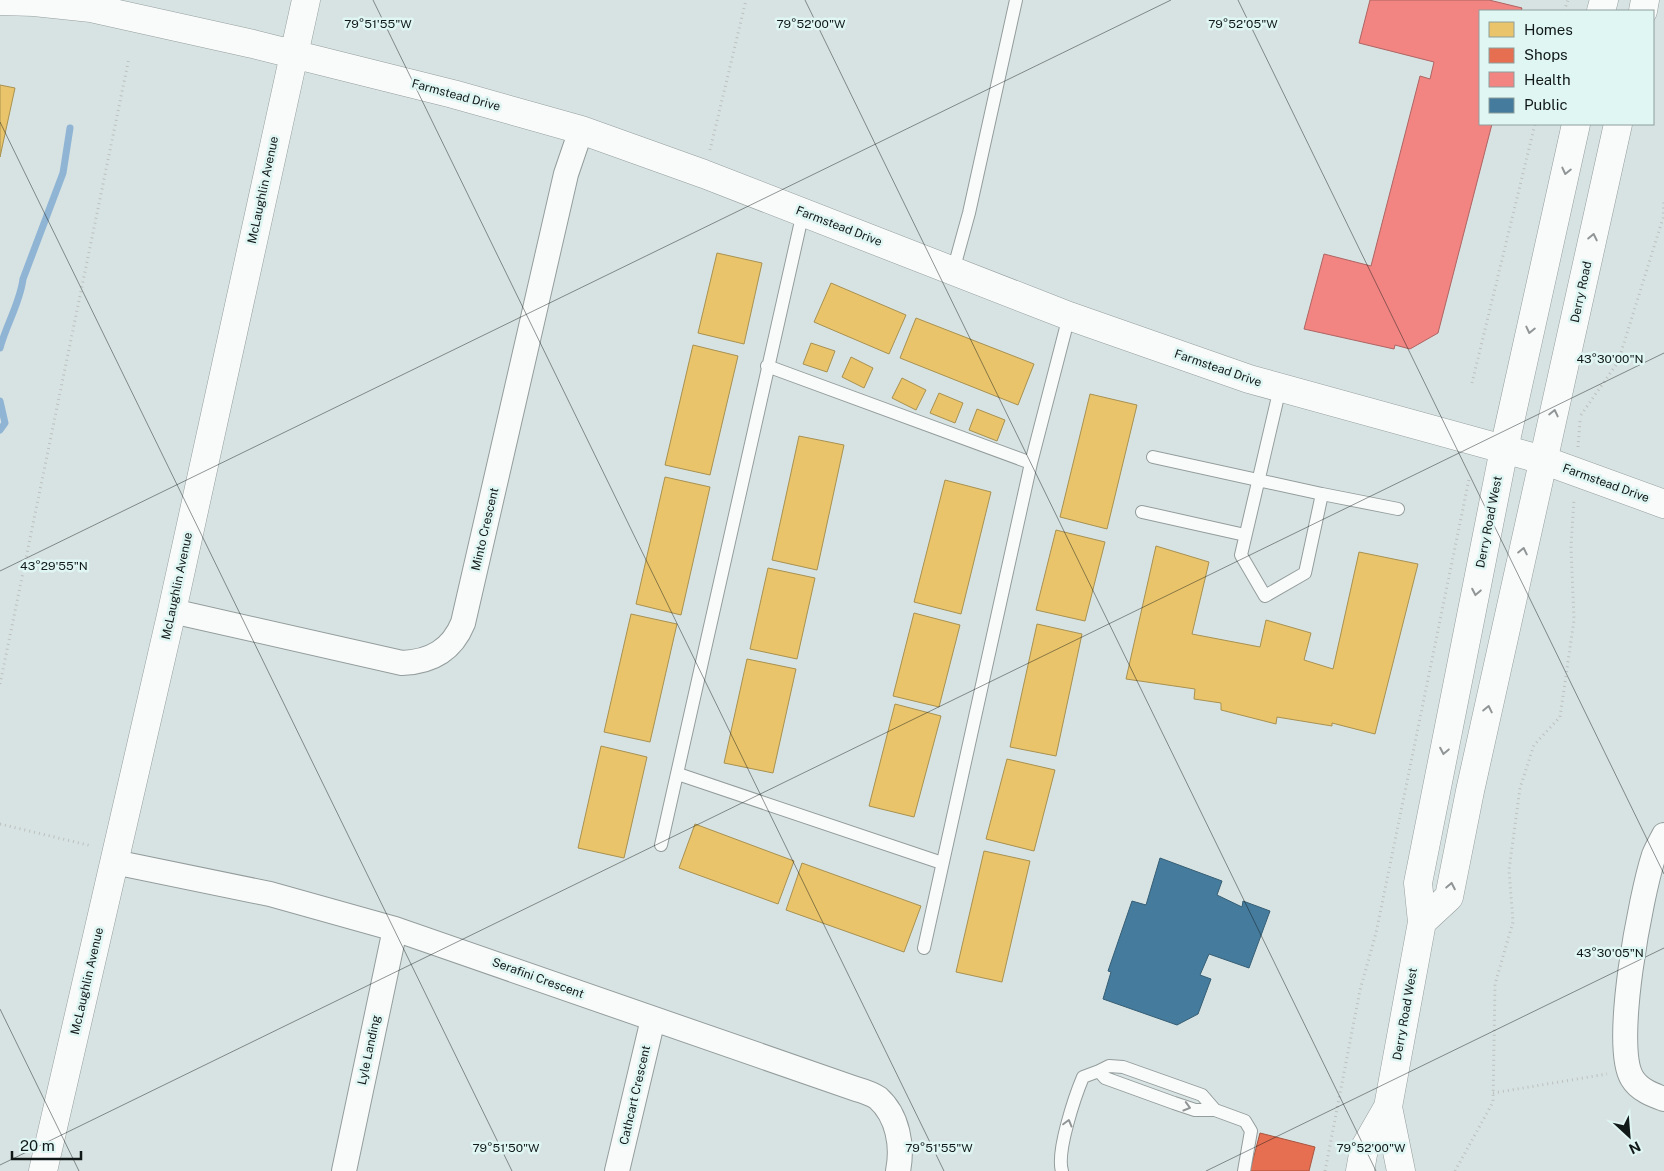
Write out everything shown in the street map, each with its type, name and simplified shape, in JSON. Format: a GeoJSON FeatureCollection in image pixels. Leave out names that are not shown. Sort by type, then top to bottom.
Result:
{"type":"FeatureCollection","features":[{"type":"Feature","properties":{"kind":"street","name":"McLaughlin Avenue"},"geometry":{"type":"LineString","coordinates":[[43,1171],[172,611],[306,0]]}},
{"type":"Feature","properties":{"kind":"street","name":"Farmstead Drive"},"geometry":{"type":"LineString","coordinates":[[0,1],[34,2],[91,8],[293,53],[581,130],[704,174],[1069,316],[1249,379],[1543,460],[1664,504]]}},
{"type":"Feature","properties":{"kind":"street","name":"Derry Road West"},"geometry":{"type":"LineString","coordinates":[[1360,1171],[1364,1149],[1388,1106],[1422,922],[1418,883],[1504,450],[1576,125]]}},
{"type":"Feature","properties":{"kind":"street","name":"Derry Road"},"geometry":{"type":"LineString","coordinates":[[1543,460],[1618,125]]}},
{"type":"Feature","properties":{"kind":"street","name":"Minto Crescent"},"geometry":{"type":"LineString","coordinates":[[172,611],[402,663],[421,662],[449,646],[458,635],[464,623],[566,174],[581,130]]}},
{"type":"Feature","properties":{"kind":"street"},"geometry":{"type":"LineString","coordinates":[[1422,922],[1449,897],[1470,791],[1543,460]]}},
{"type":"Feature","properties":{"kind":"street"},"geometry":{"type":"LineString","coordinates":[[1664,835],[1654,855],[1632,956],[1624,1051],[1632,1079],[1647,1093],[1664,1099]]}},
{"type":"Feature","properties":{"kind":"street","name":"Serafini Crescent"},"geometry":{"type":"LineString","coordinates":[[115,857],[270,894],[395,930],[877,1098],[888,1111],[898,1132],[901,1156],[898,1171]]}},
{"type":"Feature","properties":{"kind":"street","name":"Lyle Landing"},"geometry":{"type":"LineString","coordinates":[[344,1171],[395,930]]}},
{"type":"Feature","properties":{"kind":"street","name":"Cathcart Crescent"},"geometry":{"type":"LineString","coordinates":[[617,1171],[653,1019]]}},
{"type":"Feature","properties":{"kind":"street","name":"Derry Road West"},"geometry":{"type":"LineString","coordinates":[[1388,1106],[1401,1171]]}},
{"type":"Feature","properties":{"kind":"lane"},"geometry":{"type":"LineString","coordinates":[[954,271],[969,213],[1016,0]]}},
{"type":"Feature","properties":{"kind":"lane"},"geometry":{"type":"LineString","coordinates":[[661,844],[803,212]]}},
{"type":"Feature","properties":{"kind":"lane"},"geometry":{"type":"LineString","coordinates":[[924,948],[1031,463],[1069,316]]}},
{"type":"Feature","properties":{"kind":"lane"},"geometry":{"type":"LineString","coordinates":[[767,366],[1031,463]]}},
{"type":"Feature","properties":{"kind":"lane"},"geometry":{"type":"LineString","coordinates":[[1280,388],[1241,555],[1265,596],[1305,573],[1322,494]]}},
{"type":"Feature","properties":{"kind":"lane"},"geometry":{"type":"LineString","coordinates":[[1153,457],[1398,509]]}},
{"type":"Feature","properties":{"kind":"lane"},"geometry":{"type":"LineString","coordinates":[[1142,512],[1245,535]]}},
{"type":"Feature","properties":{"kind":"lane"},"geometry":{"type":"LineString","coordinates":[[678,774],[942,863]]}},
{"type":"Feature","properties":{"kind":"lane"},"geometry":{"type":"LineString","coordinates":[[1062,1171],[1066,1131],[1075,1095],[1083,1077],[1099,1071],[1110,1080],[1174,1103],[1195,1110],[1215,1110],[1245,1121],[1251,1131],[1244,1171]]}},
{"type":"Feature","properties":{"kind":"path"},"geometry":{"type":"LineString","coordinates":[[704,174],[746,0]]}},
{"type":"Feature","properties":{"kind":"path"},"geometry":{"type":"LineString","coordinates":[[0,684],[128,58]]}},
{"type":"Feature","properties":{"kind":"path"},"geometry":{"type":"LineString","coordinates":[[1472,384],[1534,125]]}},
{"type":"Feature","properties":{"kind":"path"},"geometry":{"type":"LineString","coordinates":[[1456,1171],[1493,1102],[1495,984],[1513,922],[1509,870],[1520,788],[1534,745],[1560,717],[1574,620],[1571,547],[1580,416],[1618,362],[1663,218],[1664,200]]}},
{"type":"Feature","properties":{"kind":"path"},"geometry":{"type":"LineString","coordinates":[[1325,1171],[1360,990],[1376,933],[1469,479]]}},
{"type":"Feature","properties":{"kind":"path"},"geometry":{"type":"LineString","coordinates":[[0,824],[115,857]]}},
{"type":"Feature","properties":{"kind":"path"},"geometry":{"type":"LineString","coordinates":[[1493,1094],[1630,1070]]}},
{"type":"Feature","properties":{"kind":"building: Homes"},"geometry":{"type":"Polygon","coordinates":[[[0,85],[15,88],[0,157],[0,85]]]}},
{"type":"Feature","properties":{"kind":"building: Homes"},"geometry":{"type":"Polygon","coordinates":[[[717,253],[762,263],[744,344],[698,333],[717,253]]]}},
{"type":"Feature","properties":{"kind":"building: Homes"},"geometry":{"type":"Polygon","coordinates":[[[831,283],[906,315],[889,354],[814,322],[831,283]]]}},
{"type":"Feature","properties":{"kind":"building: Homes"},"geometry":{"type":"Polygon","coordinates":[[[916,318],[1034,364],[1018,405],[900,358],[916,318]]]}},
{"type":"Feature","properties":{"kind":"building: Homes"},"geometry":{"type":"Polygon","coordinates":[[[811,343],[835,351],[827,372],[803,364],[811,343]]]}},
{"type":"Feature","properties":{"kind":"building: Homes"},"geometry":{"type":"Polygon","coordinates":[[[693,345],[738,356],[710,475],[665,465],[693,345]]]}},
{"type":"Feature","properties":{"kind":"building: Homes"},"geometry":{"type":"Polygon","coordinates":[[[851,357],[873,368],[864,388],[842,377],[851,357]]]}},
{"type":"Feature","properties":{"kind":"building: Homes"},"geometry":{"type":"Polygon","coordinates":[[[902,378],[926,390],[916,410],[892,398],[902,378]]]}},
{"type":"Feature","properties":{"kind":"building: Homes"},"geometry":{"type":"Polygon","coordinates":[[[939,393],[963,403],[955,423],[930,413],[939,393]]]}},
{"type":"Feature","properties":{"kind":"building: Homes"},"geometry":{"type":"Polygon","coordinates":[[[1090,394],[1137,405],[1107,529],[1060,517],[1090,394]]]}},
{"type":"Feature","properties":{"kind":"building: Homes"},"geometry":{"type":"Polygon","coordinates":[[[977,409],[1005,420],[997,441],[969,430],[977,409]]]}},
{"type":"Feature","properties":{"kind":"building: Homes"},"geometry":{"type":"Polygon","coordinates":[[[799,436],[844,445],[817,570],[772,560],[799,436]]]}},
{"type":"Feature","properties":{"kind":"building: Homes"},"geometry":{"type":"Polygon","coordinates":[[[665,477],[710,487],[681,615],[636,604],[665,477]]]}},
{"type":"Feature","properties":{"kind":"building: Homes"},"geometry":{"type":"Polygon","coordinates":[[[945,480],[991,492],[961,614],[914,602],[945,480]]]}},
{"type":"Feature","properties":{"kind":"building: Homes"},"geometry":{"type":"Polygon","coordinates":[[[1056,530],[1105,542],[1085,621],[1036,610],[1056,530]]]}},
{"type":"Feature","properties":{"kind":"building: Homes"},"geometry":{"type":"Polygon","coordinates":[[[1156,546],[1209,562],[1192,634],[1260,647],[1266,620],[1311,633],[1304,660],[1333,669],[1359,552],[1418,564],[1375,734],[1332,723],[1332,726],[1277,717],[1276,724],[1221,710],[1221,703],[1194,699],[1195,689],[1126,679],[1156,546]]]}},
{"type":"Feature","properties":{"kind":"building: Homes"},"geometry":{"type":"Polygon","coordinates":[[[768,568],[815,578],[797,659],[750,649],[768,568]]]}},
{"type":"Feature","properties":{"kind":"building: Homes"},"geometry":{"type":"Polygon","coordinates":[[[914,613],[960,625],[939,707],[893,696],[914,613]]]}},
{"type":"Feature","properties":{"kind":"building: Homes"},"geometry":{"type":"Polygon","coordinates":[[[631,614],[677,624],[650,742],[604,732],[631,614]]]}},
{"type":"Feature","properties":{"kind":"building: Homes"},"geometry":{"type":"Polygon","coordinates":[[[1037,624],[1082,634],[1056,756],[1010,747],[1037,624]]]}},
{"type":"Feature","properties":{"kind":"building: Homes"},"geometry":{"type":"Polygon","coordinates":[[[747,659],[796,669],[773,773],[724,763],[747,659]]]}},
{"type":"Feature","properties":{"kind":"building: Homes"},"geometry":{"type":"Polygon","coordinates":[[[895,704],[941,716],[914,817],[869,806],[895,704]]]}},
{"type":"Feature","properties":{"kind":"building: Homes"},"geometry":{"type":"Polygon","coordinates":[[[601,746],[647,757],[624,858],[578,848],[601,746]]]}},
{"type":"Feature","properties":{"kind":"building: Homes"},"geometry":{"type":"Polygon","coordinates":[[[1007,759],[1055,770],[1034,851],[986,839],[1007,759]]]}},
{"type":"Feature","properties":{"kind":"building: Homes"},"geometry":{"type":"Polygon","coordinates":[[[695,824],[794,861],[778,904],[679,868],[695,824]]]}},
{"type":"Feature","properties":{"kind":"building: Homes"},"geometry":{"type":"Polygon","coordinates":[[[984,851],[1030,861],[1002,982],[956,972],[984,851]]]}},
{"type":"Feature","properties":{"kind":"building: Homes"},"geometry":{"type":"Polygon","coordinates":[[[802,863],[921,906],[904,952],[786,910],[802,863]]]}},
{"type":"Feature","properties":{"kind":"building: Shops"},"geometry":{"type":"Polygon","coordinates":[[[1260,1133],[1315,1147],[1309,1171],[1250,1171],[1260,1133]]]}},
{"type":"Feature","properties":{"kind":"building: Health"},"geometry":{"type":"Polygon","coordinates":[[[1370,0],[1489,0],[1522,8],[1521,10],[1479,10],[1479,125],[1492,125],[1438,333],[1410,349],[1395,345],[1394,349],[1304,329],[1324,254],[1371,266],[1420,76],[1430,79],[1434,62],[1359,43],[1370,0]]]}},
{"type":"Feature","properties":{"kind":"building: Public"},"geometry":{"type":"Polygon","coordinates":[[[1160,858],[1222,881],[1217,895],[1242,907],[1243,901],[1270,911],[1249,968],[1209,954],[1200,975],[1211,979],[1198,1014],[1177,1025],[1103,999],[1111,972],[1108,971],[1132,901],[1146,905],[1160,858]]]}},
{"type":"Feature","properties":{"kind":"waterway"},"geometry":{"type":"LineString","coordinates":[[0,348],[19,297],[23,279],[63,173],[70,128]]}},
{"type":"Feature","properties":{"kind":"waterway"},"geometry":{"type":"LineString","coordinates":[[0,401],[5,423],[0,430]]}}]}
